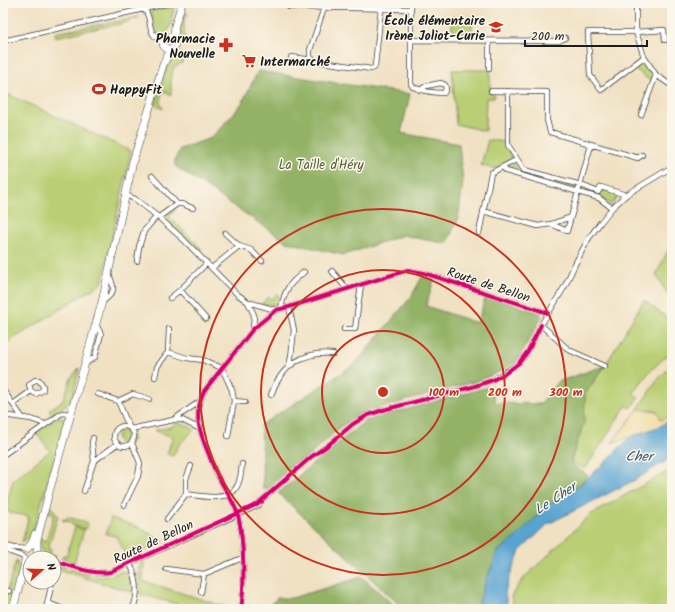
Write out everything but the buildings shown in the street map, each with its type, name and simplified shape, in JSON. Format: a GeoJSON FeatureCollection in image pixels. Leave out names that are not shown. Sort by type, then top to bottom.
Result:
{"type":"FeatureCollection","features":[{"type":"Feature","properties":{"kind":"main road"},"geometry":{"type":"LineString","coordinates":[[38,550],[37,540],[48,496],[109,274],[133,161],[163,65],[167,42],[175,25],[182,3]]}},
{"type":"Feature","properties":{"kind":"main road"},"geometry":{"type":"LineString","coordinates":[[27,549],[34,539],[48,496]]}},
{"type":"Feature","properties":{"kind":"main road"},"geometry":{"type":"LineString","coordinates":[[27,549],[31,548],[33,550]]}},
{"type":"Feature","properties":{"kind":"main road"},"geometry":{"type":"LineString","coordinates":[[14,609],[22,575]]}},
{"type":"Feature","properties":{"kind":"main road"},"geometry":{"type":"LineString","coordinates":[[14,609],[22,588]]}},
{"type":"Feature","properties":{"kind":"street"},"geometry":{"type":"LineString","coordinates":[[3,41],[170,3]]}},
{"type":"Feature","properties":{"kind":"street"},"geometry":{"type":"LineString","coordinates":[[289,3],[289,7],[314,5],[324,8],[411,9]]}},
{"type":"Feature","properties":{"kind":"street"},"geometry":{"type":"LineString","coordinates":[[354,3],[354,9]]}},
{"type":"Feature","properties":{"kind":"street"},"geometry":{"type":"LineString","coordinates":[[411,3],[411,84],[413,87],[420,90],[438,93],[444,93],[446,89],[445,85],[441,83],[426,86],[420,90]]}},
{"type":"Feature","properties":{"kind":"street"},"geometry":{"type":"LineString","coordinates":[[636,3],[636,32],[644,57],[656,74],[672,86]]}},
{"type":"Feature","properties":{"kind":"street"},"geometry":{"type":"LineString","coordinates":[[313,60],[310,57],[310,50],[324,8]]}},
{"type":"Feature","properties":{"kind":"street"},"geometry":{"type":"LineString","coordinates":[[144,9],[149,16],[149,23],[152,33],[167,42]]}},
{"type":"Feature","properties":{"kind":"street"},"geometry":{"type":"LineString","coordinates":[[291,57],[371,69],[374,68],[381,9]]}},
{"type":"Feature","properties":{"kind":"street"},"geometry":{"type":"LineString","coordinates":[[644,57],[601,90],[590,75],[588,32],[636,32],[664,30],[665,40]]}},
{"type":"Feature","properties":{"kind":"street"},"geometry":{"type":"LineString","coordinates":[[411,40],[559,41],[565,38]]}},
{"type":"Feature","properties":{"kind":"street"},"geometry":{"type":"LineString","coordinates":[[489,41],[489,69]]}},
{"type":"Feature","properties":{"kind":"street"},"geometry":{"type":"LineString","coordinates":[[641,115],[656,74]]}},
{"type":"Feature","properties":{"kind":"street"},"geometry":{"type":"LineString","coordinates":[[492,91],[547,92],[547,120],[550,132],[638,158],[642,155]]}},
{"type":"Feature","properties":{"kind":"street"},"geometry":{"type":"LineString","coordinates":[[508,91],[508,145],[516,160],[524,170],[581,185],[597,194],[612,208]]}},
{"type":"Feature","properties":{"kind":"street"},"geometry":{"type":"LineString","coordinates":[[551,224],[567,231],[591,145]]}},
{"type":"Feature","properties":{"kind":"street"},"geometry":{"type":"LineString","coordinates":[[479,233],[491,173],[516,160]]}},
{"type":"Feature","properties":{"kind":"street","name":"Route de Bellon"},"geometry":{"type":"LineString","coordinates":[[62,564],[103,573],[110,572],[130,564],[257,505],[311,457],[353,424],[368,415],[472,387],[493,380],[506,373],[519,363],[528,351],[541,325],[565,286],[589,238],[612,208],[626,195],[672,166]]}},
{"type":"Feature","properties":{"kind":"street"},"geometry":{"type":"LineString","coordinates":[[503,167],[506,171],[578,192],[597,194]]}},
{"type":"Feature","properties":{"kind":"street"},"geometry":{"type":"LineString","coordinates":[[152,176],[177,204]]}},
{"type":"Feature","properties":{"kind":"street"},"geometry":{"type":"LineString","coordinates":[[597,194],[601,187],[626,195]]}},
{"type":"Feature","properties":{"kind":"street"},"geometry":{"type":"LineString","coordinates":[[126,195],[135,199],[184,240],[237,294],[248,302],[276,310]]}},
{"type":"Feature","properties":{"kind":"street"},"geometry":{"type":"LineString","coordinates":[[137,260],[144,231],[158,217],[177,204],[182,204],[193,208]]}},
{"type":"Feature","properties":{"kind":"street"},"geometry":{"type":"LineString","coordinates":[[484,210],[538,226],[551,224],[571,217]]}},
{"type":"Feature","properties":{"kind":"street"},"geometry":{"type":"LineString","coordinates":[[225,233],[239,246],[251,250],[262,261]]}},
{"type":"Feature","properties":{"kind":"street"},"geometry":{"type":"LineString","coordinates":[[212,268],[239,246]]}},
{"type":"Feature","properties":{"kind":"street"},"geometry":{"type":"LineString","coordinates":[[170,298],[207,263]]}},
{"type":"Feature","properties":{"kind":"street","name":"Route de Bellon"},"geometry":{"type":"LineString","coordinates":[[281,308],[289,308],[408,270],[424,273],[548,313]]}},
{"type":"Feature","properties":{"kind":"street"},"geometry":{"type":"LineString","coordinates":[[332,271],[346,290]]}},
{"type":"Feature","properties":{"kind":"street"},"geometry":{"type":"LineString","coordinates":[[241,609],[243,599],[241,531],[237,513],[219,479],[198,428],[199,402],[204,391],[253,329],[276,310],[281,308],[284,296],[290,283],[304,272]]}},
{"type":"Feature","properties":{"kind":"street"},"geometry":{"type":"LineString","coordinates":[[344,329],[355,330],[361,285]]}},
{"type":"Feature","properties":{"kind":"street"},"geometry":{"type":"LineString","coordinates":[[180,290],[206,319]]}},
{"type":"Feature","properties":{"kind":"street"},"geometry":{"type":"LineString","coordinates":[[248,302],[254,315],[253,329]]}},
{"type":"Feature","properties":{"kind":"street"},"geometry":{"type":"LineString","coordinates":[[289,308],[294,330],[289,366]]}},
{"type":"Feature","properties":{"kind":"street"},"geometry":{"type":"LineString","coordinates":[[541,325],[569,350],[605,366]]}},
{"type":"Feature","properties":{"kind":"street"},"geometry":{"type":"LineString","coordinates":[[155,377],[157,367],[168,352],[169,329]]}},
{"type":"Feature","properties":{"kind":"street"},"geometry":{"type":"LineString","coordinates":[[168,352],[187,358],[203,360],[222,368],[232,390],[234,401],[228,436]]}},
{"type":"Feature","properties":{"kind":"street"},"geometry":{"type":"LineString","coordinates":[[271,395],[274,386],[289,366],[298,359],[322,353],[333,354]]}},
{"type":"Feature","properties":{"kind":"street"},"geometry":{"type":"LineString","coordinates":[[291,357],[298,359]]}},
{"type":"Feature","properties":{"kind":"street"},"geometry":{"type":"LineString","coordinates":[[3,390],[22,417]]}},
{"type":"Feature","properties":{"kind":"street"},"geometry":{"type":"LineString","coordinates":[[12,404],[31,391]]}},
{"type":"Feature","properties":{"kind":"street"},"geometry":{"type":"LineString","coordinates":[[98,394],[118,401],[133,394],[149,399]]}},
{"type":"Feature","properties":{"kind":"street"},"geometry":{"type":"LineString","coordinates":[[118,401],[134,436],[132,444],[140,463],[138,476],[124,505]]}},
{"type":"Feature","properties":{"kind":"street"},"geometry":{"type":"LineString","coordinates":[[234,401],[245,402]]}},
{"type":"Feature","properties":{"kind":"street"},"geometry":{"type":"LineString","coordinates":[[173,420],[199,402]]}},
{"type":"Feature","properties":{"kind":"street"},"geometry":{"type":"LineString","coordinates":[[3,455],[62,412],[70,414]]}},
{"type":"Feature","properties":{"kind":"street"},"geometry":{"type":"LineString","coordinates":[[3,415],[22,417],[45,424]]}},
{"type":"Feature","properties":{"kind":"street"},"geometry":{"type":"LineString","coordinates":[[132,444],[123,446],[117,444],[114,438],[116,431],[122,427],[130,428],[173,420],[182,420],[198,428]]}},
{"type":"Feature","properties":{"kind":"street"},"geometry":{"type":"LineString","coordinates":[[84,491],[94,461],[92,443],[93,438]]}},
{"type":"Feature","properties":{"kind":"street"},"geometry":{"type":"LineString","coordinates":[[94,461],[117,444]]}},
{"type":"Feature","properties":{"kind":"street"},"geometry":{"type":"LineString","coordinates":[[186,494],[215,498],[236,490],[241,477],[242,464]]}},
{"type":"Feature","properties":{"kind":"street"},"geometry":{"type":"LineString","coordinates":[[166,519],[186,494],[186,479],[191,466]]}},
{"type":"Feature","properties":{"kind":"street"},"geometry":{"type":"LineString","coordinates":[[3,545],[27,549]]}},
{"type":"Feature","properties":{"kind":"street"},"geometry":{"type":"LineString","coordinates":[[3,549],[22,558]]}},
{"type":"Feature","properties":{"kind":"street"},"geometry":{"type":"LineString","coordinates":[[166,569],[204,574],[242,558]]}},
{"type":"Feature","properties":{"kind":"street"},"geometry":{"type":"LineString","coordinates":[[130,564],[137,586],[137,598],[133,609]]}},
{"type":"Feature","properties":{"kind":"street"},"geometry":{"type":"LineString","coordinates":[[201,592],[204,574]]}},
{"type":"Feature","properties":{"kind":"street"},"geometry":{"type":"LineString","coordinates":[[3,590],[9,591]]}},
{"type":"Feature","properties":{"kind":"street"},"geometry":{"type":"LineString","coordinates":[[46,609],[50,590]]}},
{"type":"Feature","properties":{"kind":"street"},"geometry":{"type":"LineString","coordinates":[[48,603],[63,609]]}},
{"type":"Feature","properties":{"kind":"green space"},"geometry":{"type":"Polygon","coordinates":[[[175,6],[171,19],[172,23],[167,33],[160,35],[154,29],[151,10],[175,6]]]}},
{"type":"Feature","properties":{"kind":"green space"},"geometry":{"type":"Polygon","coordinates":[[[183,9],[188,15],[184,18],[184,34],[186,41],[183,43],[178,32],[183,9]]]}},
{"type":"Feature","properties":{"kind":"green space"},"geometry":{"type":"Polygon","coordinates":[[[139,17],[128,22],[56,37],[55,33],[139,17]]]}},
{"type":"Feature","properties":{"kind":"green space"},"geometry":{"type":"Polygon","coordinates":[[[452,17],[472,17],[472,32],[452,32],[452,17]]]}},
{"type":"Feature","properties":{"kind":"green space"},"geometry":{"type":"Polygon","coordinates":[[[181,52],[184,60],[182,63],[174,67],[171,75],[171,94],[162,92],[160,103],[163,109],[155,105],[170,58],[178,56],[181,52]]]}},
{"type":"Feature","properties":{"kind":"green space"},"geometry":{"type":"Polygon","coordinates":[[[644,61],[654,76],[652,81],[634,68],[644,61]]]}},
{"type":"Feature","properties":{"kind":"green space"},"geometry":{"type":"Polygon","coordinates":[[[452,70],[490,70],[490,93],[494,94],[494,98],[486,98],[485,131],[456,124],[452,70]]]}},
{"type":"Feature","properties":{"kind":"green space","name":"La Taille d'Héry"},"geometry":{"type":"Polygon","coordinates":[[[258,71],[410,94],[401,133],[459,144],[463,182],[458,220],[446,244],[403,235],[344,255],[287,242],[175,166],[175,159],[180,149],[211,138],[236,111],[242,103],[258,71]]]}},
{"type":"Feature","properties":{"kind":"green space"},"geometry":{"type":"Polygon","coordinates":[[[3,92],[131,151],[102,283],[5,344],[3,338],[3,92]]]}},
{"type":"Feature","properties":{"kind":"green space"},"geometry":{"type":"Polygon","coordinates":[[[488,140],[506,142],[506,146],[513,159],[494,169],[481,165],[488,140]]]}},
{"type":"Feature","properties":{"kind":"green space"},"geometry":{"type":"Polygon","coordinates":[[[516,164],[521,171],[577,186],[576,189],[507,169],[507,167],[516,164]]]}},
{"type":"Feature","properties":{"kind":"green space"},"geometry":{"type":"Polygon","coordinates":[[[603,190],[619,193],[611,205],[599,196],[603,190]]]}},
{"type":"Feature","properties":{"kind":"green space"},"geometry":{"type":"Polygon","coordinates":[[[174,208],[176,210],[169,217],[202,249],[198,250],[165,218],[174,208]]]}},
{"type":"Feature","properties":{"kind":"green space"},"geometry":{"type":"Polygon","coordinates":[[[672,242],[672,301],[656,275],[672,242]]]}},
{"type":"Feature","properties":{"kind":"green space"},"geometry":{"type":"Polygon","coordinates":[[[422,277],[434,280],[426,306],[477,323],[486,296],[540,313],[542,317],[516,362],[497,373],[477,381],[364,412],[341,426],[309,456],[289,468],[268,489],[263,489],[261,425],[355,364],[411,297],[422,277]]]}},
{"type":"Feature","properties":{"kind":"green space"},"geometry":{"type":"Polygon","coordinates":[[[277,294],[280,299],[277,305],[261,304],[269,297],[272,299],[277,294]]]}},
{"type":"Feature","properties":{"kind":"green space"},"geometry":{"type":"Polygon","coordinates":[[[644,300],[672,322],[672,351],[649,372],[633,393],[639,398],[630,408],[626,406],[585,469],[571,461],[584,422],[585,394],[605,366],[644,300]]]}},
{"type":"Feature","properties":{"kind":"green space"},"geometry":{"type":"Polygon","coordinates":[[[672,365],[672,415],[661,421],[638,409],[656,381],[672,365]]]}},
{"type":"Feature","properties":{"kind":"green space"},"geometry":{"type":"Polygon","coordinates":[[[604,366],[585,394],[584,422],[570,462],[588,476],[568,495],[549,504],[515,538],[498,551],[486,580],[477,609],[404,609],[278,493],[365,421],[492,386],[495,403],[541,404],[557,382],[604,366]]]}},
{"type":"Feature","properties":{"kind":"green space"},"geometry":{"type":"Polygon","coordinates":[[[79,368],[74,393],[70,402],[52,415],[49,410],[63,400],[71,378],[79,368]]]}},
{"type":"Feature","properties":{"kind":"green space"},"geometry":{"type":"Polygon","coordinates":[[[209,390],[210,392],[204,407],[204,424],[207,435],[204,438],[200,426],[200,413],[205,395],[209,390]]]}},
{"type":"Feature","properties":{"kind":"green space"},"geometry":{"type":"Polygon","coordinates":[[[59,417],[64,419],[65,423],[32,535],[22,542],[29,516],[10,513],[6,508],[13,480],[50,451],[36,433],[59,417]]]}},
{"type":"Feature","properties":{"kind":"green space"},"geometry":{"type":"Polygon","coordinates":[[[178,423],[189,426],[194,430],[179,445],[173,456],[167,454],[173,437],[154,430],[172,427],[174,424],[178,423]]]}},
{"type":"Feature","properties":{"kind":"green space"},"geometry":{"type":"Polygon","coordinates":[[[125,429],[132,434],[133,437],[128,444],[125,445],[118,440],[117,437],[122,430],[125,429]]]}},
{"type":"Feature","properties":{"kind":"green space"},"geometry":{"type":"Polygon","coordinates":[[[672,469],[672,609],[514,609],[511,596],[522,580],[590,515],[672,469]]]}},
{"type":"Feature","properties":{"kind":"green space"},"geometry":{"type":"Polygon","coordinates":[[[51,506],[58,516],[48,549],[51,550],[41,550],[40,539],[46,541],[54,514],[48,512],[51,506]]]}},
{"type":"Feature","properties":{"kind":"green space"},"geometry":{"type":"Polygon","coordinates":[[[67,517],[88,523],[86,529],[62,520],[66,520],[67,517]]]}},
{"type":"Feature","properties":{"kind":"green space"},"geometry":{"type":"Polygon","coordinates":[[[111,518],[138,527],[164,542],[128,559],[116,536],[106,534],[111,518]]]}},
{"type":"Feature","properties":{"kind":"green space"},"geometry":{"type":"Polygon","coordinates":[[[75,527],[84,530],[74,563],[62,559],[63,555],[66,556],[75,527]]]}},
{"type":"Feature","properties":{"kind":"green space"},"geometry":{"type":"Polygon","coordinates":[[[16,561],[21,572],[12,609],[3,609],[3,604],[16,561]]]}},
{"type":"Feature","properties":{"kind":"green space"},"geometry":{"type":"Polygon","coordinates":[[[144,562],[143,581],[232,609],[188,609],[188,607],[140,594],[138,572],[140,564],[144,562]]]}},
{"type":"Feature","properties":{"kind":"green space"},"geometry":{"type":"Polygon","coordinates":[[[62,567],[84,574],[103,577],[124,571],[132,577],[135,593],[62,571],[62,567]]]}},
{"type":"Feature","properties":{"kind":"green space"},"geometry":{"type":"Polygon","coordinates":[[[362,577],[398,609],[268,609],[277,598],[292,598],[362,577]]]}},
{"type":"Feature","properties":{"kind":"sand"},"geometry":{"type":"Polygon","coordinates":[[[638,409],[657,411],[661,420],[672,415],[672,418],[661,426],[612,443],[638,409]]]}},
{"type":"Feature","properties":{"kind":"water","name":"Cher"},"geometry":{"type":"Polygon","coordinates":[[[672,418],[672,457],[635,480],[548,524],[520,551],[509,578],[505,593],[508,609],[477,609],[486,580],[498,551],[515,538],[549,504],[568,495],[599,468],[630,437],[661,426],[672,418]]]}},
{"type":"Feature","properties":{"kind":"cycle path"},"geometry":{"type":"LineString","coordinates":[[241,609],[243,562],[242,536],[238,515],[214,468],[202,438],[198,415],[204,391],[253,329],[276,310],[408,270],[424,273],[548,313]]}},
{"type":"Feature","properties":{"kind":"cycle path"},"geometry":{"type":"LineString","coordinates":[[257,505],[311,457],[327,446],[353,424],[368,415],[472,387],[493,380],[506,373],[519,363],[528,351],[541,325]]}},
{"type":"Feature","properties":{"kind":"cycle path"},"geometry":{"type":"LineString","coordinates":[[62,563],[89,571],[103,573],[110,572],[262,502]]}},
{"type":"Feature","properties":{"kind":"place","name":"École élémentaire Irène Joliot-Curie"},"geometry":{"type":"Point","coordinates":[496,27]}},
{"type":"Feature","properties":{"kind":"place","name":"Pharmacie Nouvelle"},"geometry":{"type":"Point","coordinates":[226,45]}},
{"type":"Feature","properties":{"kind":"place","name":"Intermarché"},"geometry":{"type":"Point","coordinates":[249,61]}},
{"type":"Feature","properties":{"kind":"place","name":"HappyFit"},"geometry":{"type":"Point","coordinates":[99,89]}},
{"type":"Feature","properties":{"kind":"water label","name":"Le Cher"},"geometry":{"type":"Point","coordinates":[555,498]}}]}
